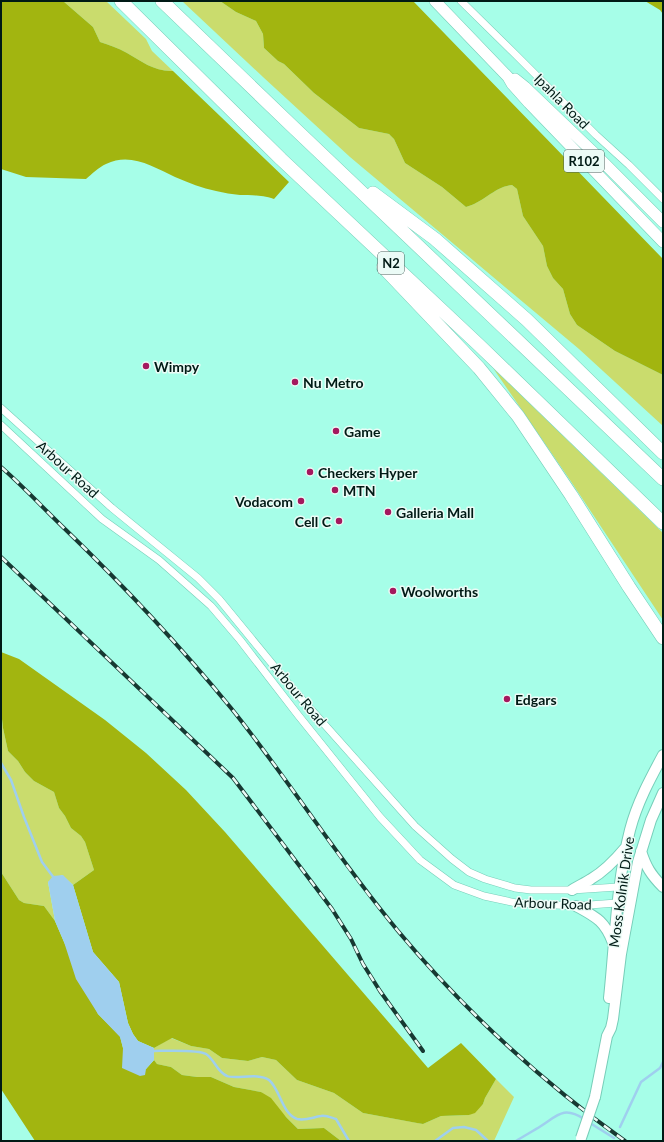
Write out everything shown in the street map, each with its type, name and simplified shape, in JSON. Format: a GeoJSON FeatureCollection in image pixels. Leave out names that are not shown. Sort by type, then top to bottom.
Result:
{"type":"FeatureCollection","features":[{"type":"Feature","properties":{"kind":"highway","name":"N2"},"geometry":{"type":"LineString","coordinates":[[121,1],[281,159],[479,346],[663,523]]}},
{"type":"Feature","properties":{"kind":"highway","name":"N2"},"geometry":{"type":"LineString","coordinates":[[162,1],[663,478]]}},
{"type":"Feature","properties":{"kind":"highway"},"geometry":{"type":"LineString","coordinates":[[322,154],[435,239],[527,320],[663,453]]}},
{"type":"Feature","properties":{"kind":"highway"},"geometry":{"type":"LineString","coordinates":[[281,159],[479,368],[518,416],[571,495],[628,587],[663,638]]}},
{"type":"Feature","properties":{"kind":"highway"},"geometry":{"type":"LineString","coordinates":[[604,395],[663,447]]}},
{"type":"Feature","properties":{"kind":"main road","name":"R102"},"geometry":{"type":"LineString","coordinates":[[435,1],[508,77],[512,84],[529,103],[663,242]]}},
{"type":"Feature","properties":{"kind":"main road","name":"R102"},"geometry":{"type":"LineString","coordinates":[[508,77],[515,79],[525,87],[663,222]]}},
{"type":"Feature","properties":{"kind":"main road","name":"Moss Kolnik Drive"},"geometry":{"type":"LineString","coordinates":[[607,1036],[606,1027],[613,943],[623,865],[630,829],[637,807],[647,784],[663,755]]}},
{"type":"Feature","properties":{"kind":"main road","name":"Moss Kolnik Drive"},"geometry":{"type":"LineString","coordinates":[[580,1140],[595,1097],[607,1036],[613,1019],[621,954],[638,862],[651,820],[663,793]]}},
{"type":"Feature","properties":{"kind":"main road"},"geometry":{"type":"LineString","coordinates":[[572,890],[602,871],[627,846]]}},
{"type":"Feature","properties":{"kind":"main road"},"geometry":{"type":"LineString","coordinates":[[641,851],[649,872],[663,887]]}},
{"type":"Feature","properties":{"kind":"main road"},"geometry":{"type":"LineString","coordinates":[[576,906],[599,919],[609,932],[613,943]]}},
{"type":"Feature","properties":{"kind":"street","name":"Ipahla Road"},"geometry":{"type":"LineString","coordinates":[[461,1],[603,142],[629,165],[663,199]]}},
{"type":"Feature","properties":{"kind":"street"},"geometry":{"type":"LineString","coordinates":[[582,159],[603,142]]}},
{"type":"Feature","properties":{"kind":"street","name":"Arbour Road"},"geometry":{"type":"LineString","coordinates":[[1,408],[112,508],[198,578],[219,599],[292,688],[415,826],[469,872],[485,880],[515,888],[531,890],[572,890],[633,886]]}},
{"type":"Feature","properties":{"kind":"street","name":"Arbour Road"},"geometry":{"type":"LineString","coordinates":[[1,425],[102,519],[159,560],[211,606],[240,640],[380,817],[420,860],[454,885],[484,896],[516,903],[576,906],[630,902]]}},
{"type":"Feature","properties":{"kind":"street"},"geometry":{"type":"LineString","coordinates":[[240,640],[249,634]]}},
{"type":"Feature","properties":{"kind":"green space"},"geometry":{"type":"Polygon","coordinates":[[[1,1],[63,1],[93,27],[100,42],[127,53],[154,68],[173,71],[289,182],[274,199],[269,197],[219,192],[196,185],[150,165],[133,160],[115,161],[106,164],[86,179],[26,177],[1,169],[1,1]]]}},
{"type":"Feature","properties":{"kind":"green space"},"geometry":{"type":"Polygon","coordinates":[[[63,1],[106,1],[146,39],[152,51],[173,71],[154,68],[127,53],[100,42],[93,27],[63,1]]]}},
{"type":"Feature","properties":{"kind":"green space"},"geometry":{"type":"Polygon","coordinates":[[[182,1],[220,1],[236,12],[256,21],[263,34],[264,48],[278,61],[284,64],[314,93],[359,128],[389,134],[394,139],[405,163],[442,187],[466,207],[506,186],[512,185],[517,189],[523,216],[543,246],[547,266],[553,278],[563,289],[570,314],[577,325],[615,351],[663,375],[663,426],[579,349],[350,157],[182,1]]]}},
{"type":"Feature","properties":{"kind":"green space"},"geometry":{"type":"Polygon","coordinates":[[[220,1],[413,1],[663,259],[663,375],[615,351],[577,325],[570,314],[563,289],[553,278],[547,266],[543,246],[523,216],[517,189],[512,185],[506,186],[466,207],[442,187],[405,163],[394,139],[389,134],[359,128],[314,93],[284,64],[278,61],[264,48],[263,34],[256,21],[236,12],[220,1]]]}},
{"type":"Feature","properties":{"kind":"green space"},"geometry":{"type":"Polygon","coordinates":[[[645,1],[663,1],[663,14],[660,10],[645,1]]]}},
{"type":"Feature","properties":{"kind":"green space"},"geometry":{"type":"Polygon","coordinates":[[[493,368],[663,533],[663,620],[570,480],[493,368]]]}},
{"type":"Feature","properties":{"kind":"green space"},"geometry":{"type":"Polygon","coordinates":[[[1,652],[19,659],[105,720],[146,753],[186,790],[225,832],[428,1068],[461,1043],[496,1079],[483,1104],[475,1113],[469,1115],[441,1116],[423,1124],[363,1113],[334,1093],[297,1080],[276,1060],[262,1057],[248,1061],[222,1058],[209,1049],[191,1046],[172,1038],[154,1048],[138,1041],[128,1023],[119,982],[93,952],[73,885],[94,870],[85,842],[81,836],[71,828],[59,808],[54,792],[34,781],[8,751],[1,710],[1,652]]]}},
{"type":"Feature","properties":{"kind":"green space"},"geometry":{"type":"Polygon","coordinates":[[[1,710],[8,751],[34,781],[54,792],[59,808],[71,828],[81,836],[85,842],[94,870],[73,885],[62,875],[48,882],[55,921],[44,906],[24,903],[19,900],[1,872],[1,710]]]}},
{"type":"Feature","properties":{"kind":"green space"},"geometry":{"type":"Polygon","coordinates":[[[1,872],[19,900],[24,903],[44,906],[55,921],[98,1014],[120,1036],[123,1048],[146,1069],[154,1060],[157,1064],[171,1067],[182,1075],[211,1077],[234,1087],[261,1092],[271,1098],[298,1129],[324,1128],[341,1141],[35,1141],[1,1089],[1,872]]]}},
{"type":"Feature","properties":{"kind":"green space"},"geometry":{"type":"Polygon","coordinates":[[[171,1038],[191,1046],[209,1049],[222,1058],[248,1061],[262,1057],[276,1060],[297,1080],[334,1093],[363,1113],[423,1124],[441,1116],[469,1115],[483,1104],[496,1079],[514,1097],[494,1141],[341,1141],[324,1128],[298,1129],[261,1092],[234,1087],[211,1077],[182,1075],[171,1067],[157,1064],[154,1060],[154,1048],[171,1038]]]}},
{"type":"Feature","properties":{"kind":"water"},"geometry":{"type":"Polygon","coordinates":[[[63,875],[73,885],[93,952],[119,982],[128,1023],[133,1034],[138,1041],[154,1048],[154,1060],[146,1069],[145,1075],[140,1076],[122,1068],[123,1048],[120,1037],[98,1014],[76,979],[64,942],[55,921],[48,882],[53,876],[63,875]]]}},
{"type":"Feature","properties":{"kind":"waterway"},"geometry":{"type":"LineString","coordinates":[[1,763],[11,780],[42,862],[54,878]]}},
{"type":"Feature","properties":{"kind":"waterway"},"geometry":{"type":"LineString","coordinates":[[152,1051],[202,1052],[206,1054],[221,1072],[227,1076],[257,1076],[265,1078],[273,1084],[284,1107],[292,1116],[297,1119],[306,1119],[318,1116],[327,1116],[336,1119],[349,1141]]}},
{"type":"Feature","properties":{"kind":"waterway"},"geometry":{"type":"LineString","coordinates":[[620,1127],[641,1082],[660,1068],[663,1062]]}},
{"type":"Feature","properties":{"kind":"waterway"},"geometry":{"type":"LineString","coordinates":[[516,1141],[561,1114],[571,1113],[584,1119]]}},
{"type":"Feature","properties":{"kind":"waterway"},"geometry":{"type":"LineString","coordinates":[[590,1123],[614,1138]]}},
{"type":"Feature","properties":{"kind":"waterway"},"geometry":{"type":"LineString","coordinates":[[435,1141],[453,1128],[464,1127],[476,1130],[488,1141]]}},
{"type":"Feature","properties":{"kind":"railway"},"geometry":{"type":"LineString","coordinates":[[1,467],[131,595],[212,685],[273,763],[376,904],[423,960],[477,1016],[534,1069],[563,1094],[625,1141]]}},
{"type":"Feature","properties":{"kind":"railway"},"geometry":{"type":"LineString","coordinates":[[1,557],[233,778],[332,909],[351,939],[363,964],[380,991],[423,1051]]}},
{"type":"Feature","properties":{"kind":"place","name":"Wimpy"},"geometry":{"type":"Point","coordinates":[146,366]}},
{"type":"Feature","properties":{"kind":"place","name":"Nu Metro"},"geometry":{"type":"Point","coordinates":[295,382]}},
{"type":"Feature","properties":{"kind":"place","name":"Game"},"geometry":{"type":"Point","coordinates":[336,431]}},
{"type":"Feature","properties":{"kind":"place","name":"Checkers Hyper"},"geometry":{"type":"Point","coordinates":[310,472]}},
{"type":"Feature","properties":{"kind":"place","name":"MTN"},"geometry":{"type":"Point","coordinates":[335,490]}},
{"type":"Feature","properties":{"kind":"place","name":"Vodacom"},"geometry":{"type":"Point","coordinates":[301,501]}},
{"type":"Feature","properties":{"kind":"place","name":"Galleria Mall"},"geometry":{"type":"Point","coordinates":[388,512]}},
{"type":"Feature","properties":{"kind":"place","name":"Cell C"},"geometry":{"type":"Point","coordinates":[339,521]}},
{"type":"Feature","properties":{"kind":"place","name":"Woolworths"},"geometry":{"type":"Point","coordinates":[393,591]}},
{"type":"Feature","properties":{"kind":"place","name":"Edgars"},"geometry":{"type":"Point","coordinates":[507,699]}}]}
